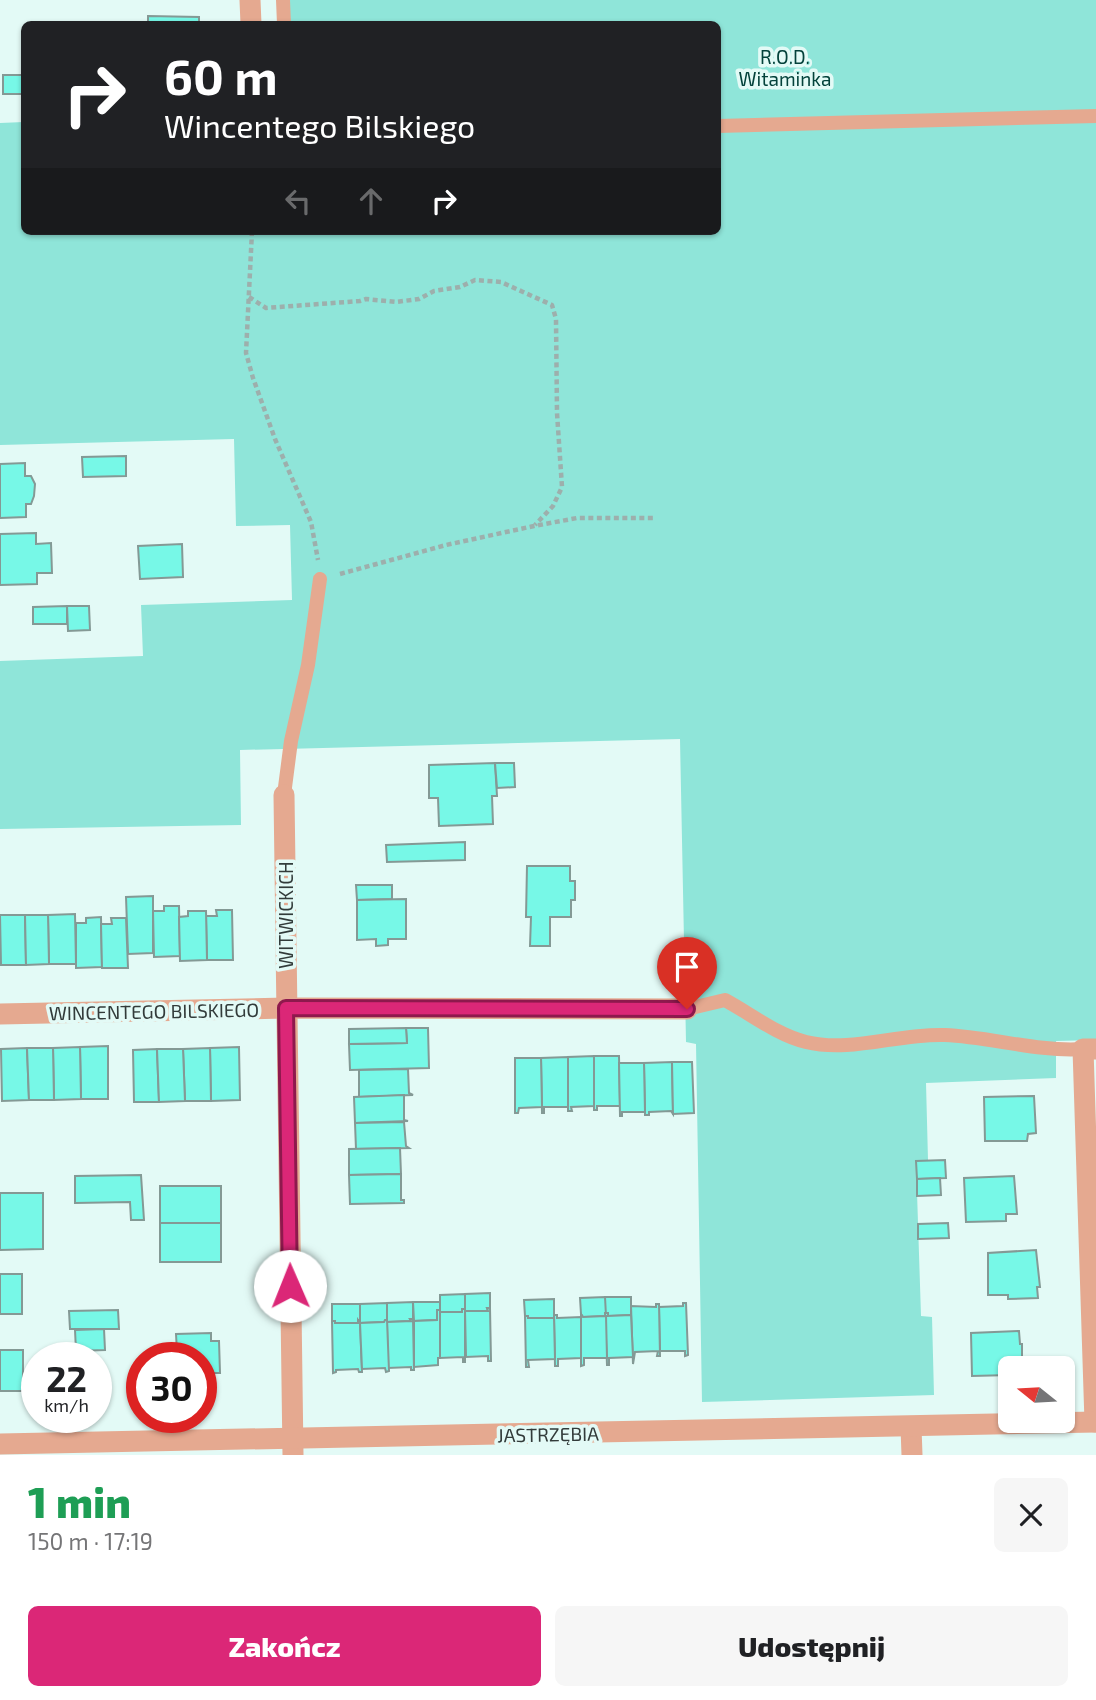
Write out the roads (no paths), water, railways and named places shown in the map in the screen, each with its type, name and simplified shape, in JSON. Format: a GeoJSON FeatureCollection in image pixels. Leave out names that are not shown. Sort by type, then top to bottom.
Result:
{"type":"FeatureCollection","features":[{"type":"Feature","properties":{"kind":"street"},"geometry":{"type":"LineString","coordinates":[[250,0],[251,21]]}},
{"type":"Feature","properties":{"kind":"street","name":"WITWICKICH"},"geometry":{"type":"LineString","coordinates":[[284,795],[293,1446]]}},
{"type":"Feature","properties":{"kind":"street","name":"WINCENTEGO BILSKIEGO"},"geometry":{"type":"LineString","coordinates":[[0,1014],[286,1008],[687,1009]]}},
{"type":"Feature","properties":{"kind":"street"},"geometry":{"type":"LineString","coordinates":[[1090,1049],[1096,1422]]}},
{"type":"Feature","properties":{"kind":"street","name":"JASTRZĘBIA"},"geometry":{"type":"LineString","coordinates":[[0,1444],[293,1446],[1096,1422]]}},
{"type":"Feature","properties":{"kind":"street"},"geometry":{"type":"LineString","coordinates":[[911,1427],[912,1455]]}},
{"type":"Feature","properties":{"kind":"lane"},"geometry":{"type":"LineString","coordinates":[[283,0],[284,21]]}},
{"type":"Feature","properties":{"kind":"lane"},"geometry":{"type":"LineString","coordinates":[[721,126],[1096,116]]}},
{"type":"Feature","properties":{"kind":"lane"},"geometry":{"type":"LineString","coordinates":[[284,795],[291,741],[308,665],[320,579]]}},
{"type":"Feature","properties":{"kind":"lane"},"geometry":{"type":"LineString","coordinates":[[687,1009],[725,1000],[782,1033],[806,1042],[834,1046],[919,1035],[947,1035],[1063,1050],[1090,1049]]}},
{"type":"Feature","properties":{"kind":"park label","name":"R.O.D. Witaminka"},"geometry":{"type":"Point","coordinates":[785,67]}}]}
